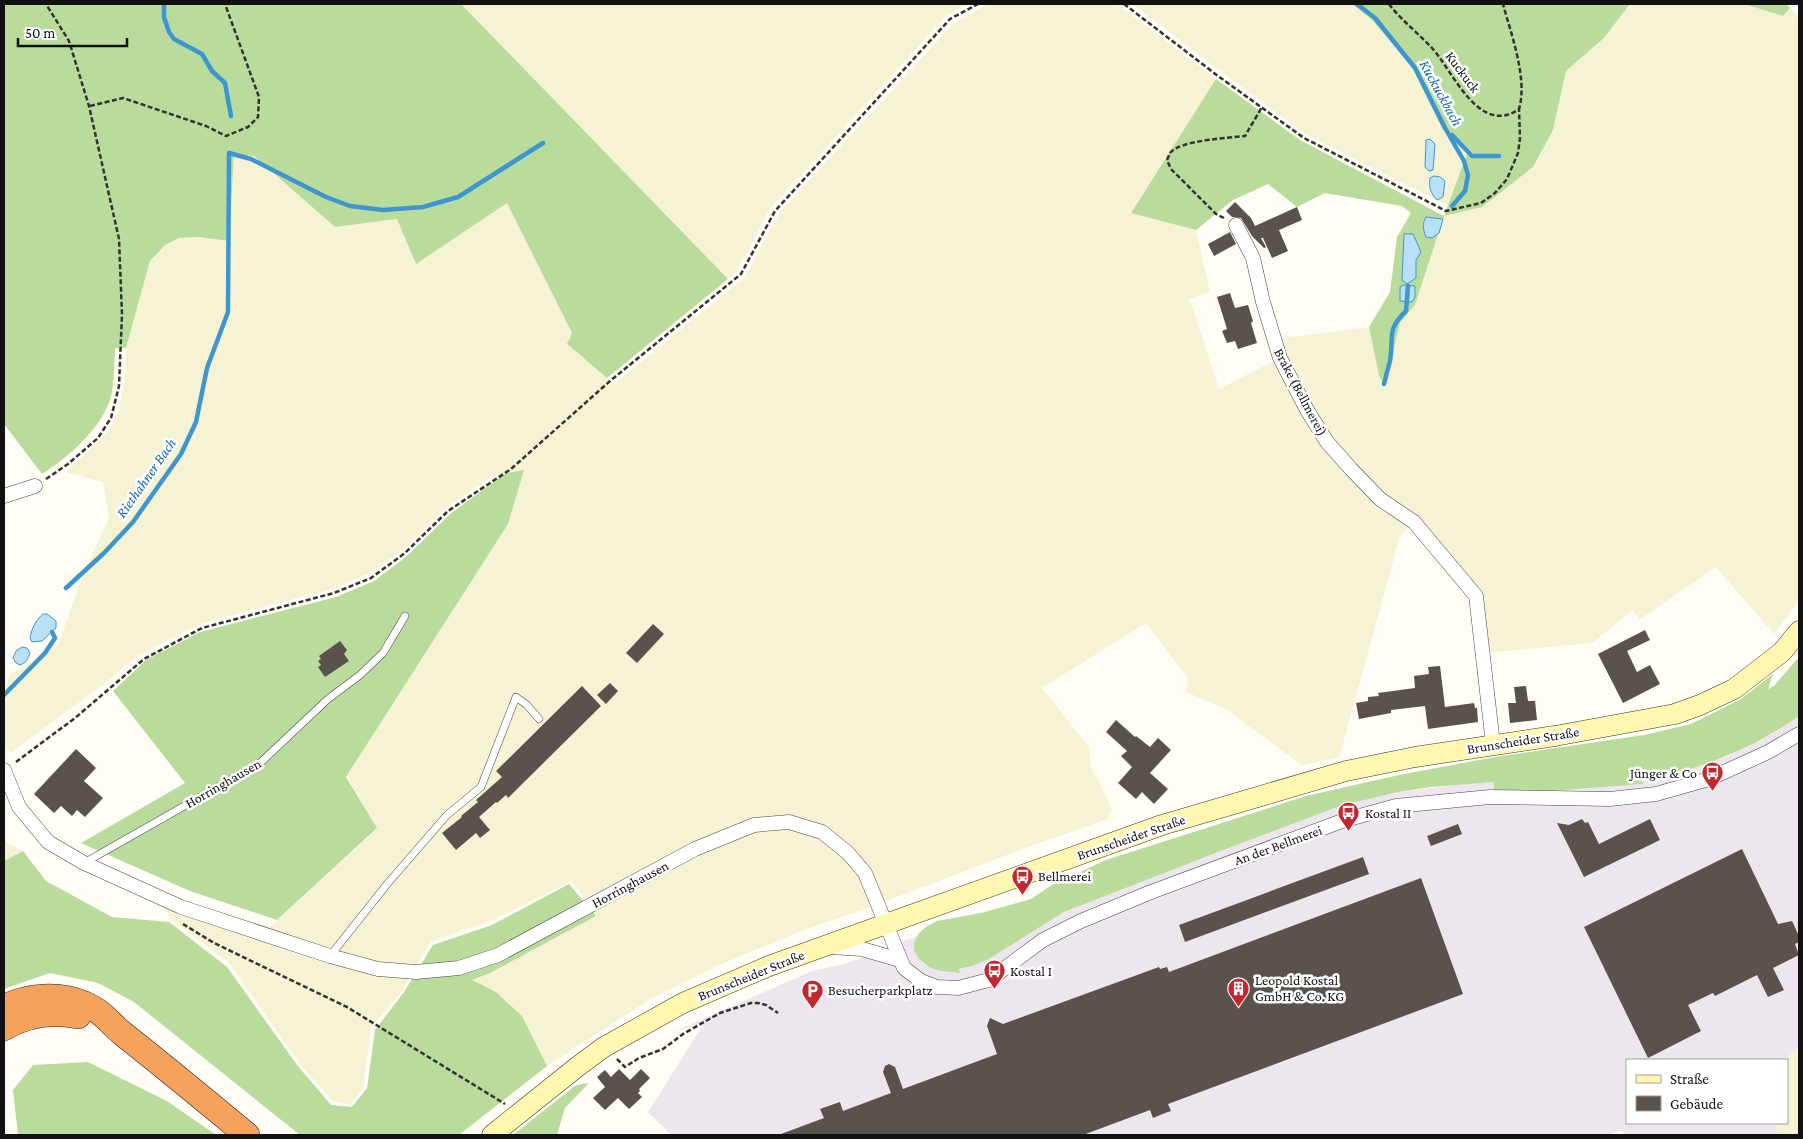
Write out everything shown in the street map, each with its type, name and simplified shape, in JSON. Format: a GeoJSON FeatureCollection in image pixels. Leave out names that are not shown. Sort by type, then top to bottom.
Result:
{"type":"FeatureCollection","features":[{"type":"Feature","properties":{"kind":"highway"},"geometry":{"type":"LineString","coordinates":[[4,1007],[22,1000],[48,997],[72,1000],[94,1009],[104,1015],[119,1031],[247,1135]]}},
{"type":"Feature","properties":{"kind":"highway"},"geometry":{"type":"LineString","coordinates":[[4,1028],[24,1019],[52,1014],[81,1017],[119,1031]]}},
{"type":"Feature","properties":{"kind":"main road","name":"Brunscheider Straße"},"geometry":{"type":"LineString","coordinates":[[492,1135],[577,1066],[604,1047],[683,1003],[769,966],[1046,865],[1195,815],[1346,771],[1493,744],[1675,714],[1734,689],[1782,652],[1799,631]]}},
{"type":"Feature","properties":{"kind":"street","name":"Brake (Bellmerei)"},"geometry":{"type":"LineString","coordinates":[[1236,226],[1253,258],[1263,302],[1280,358],[1307,410],[1327,442],[1380,499],[1414,522],[1476,596],[1493,744]]}},
{"type":"Feature","properties":{"kind":"street"},"geometry":{"type":"LineString","coordinates":[[4,496],[35,486]]}},
{"type":"Feature","properties":{"kind":"street","name":"An der Bellmerei"},"geometry":{"type":"LineString","coordinates":[[886,924],[904,968],[922,981],[937,987],[958,988],[973,985],[998,975],[1043,940],[1081,920],[1345,820],[1396,806],[1490,797],[1610,799],[1656,794],[1709,779],[1768,752],[1799,734]]}},
{"type":"Feature","properties":{"kind":"street","name":"Horringhausen"},"geometry":{"type":"LineString","coordinates":[[4,771],[19,807],[48,842],[84,863],[180,907],[330,956],[378,969],[416,972],[458,968],[498,955],[630,883],[719,839],[754,825],[789,822],[822,832],[848,853],[865,873],[886,924]]}},
{"type":"Feature","properties":{"kind":"street","name":"An der Bellmerei"},"geometry":{"type":"LineString","coordinates":[[821,947],[862,949],[900,960]]}},
{"type":"Feature","properties":{"kind":"lane","name":"Horringhausen"},"geometry":{"type":"LineString","coordinates":[[84,863],[260,763],[328,699],[360,675],[383,653],[405,616]]}},
{"type":"Feature","properties":{"kind":"lane"},"geometry":{"type":"LineString","coordinates":[[330,956],[388,883],[447,815],[481,787],[492,764],[516,697],[527,705],[539,719]]}},
{"type":"Feature","properties":{"kind":"path"},"geometry":{"type":"LineString","coordinates":[[35,486],[68,464],[98,438],[111,418],[119,386],[122,307],[119,239],[89,106],[69,42],[46,4]]}},
{"type":"Feature","properties":{"kind":"path"},"geometry":{"type":"LineString","coordinates":[[89,106],[123,98],[206,126],[226,136],[248,127],[258,117],[259,97],[225,4]]}},
{"type":"Feature","properties":{"kind":"path"},"geometry":{"type":"LineString","coordinates":[[4,771],[75,718],[144,659],[202,628],[341,590],[371,578],[405,553],[448,511],[511,469],[610,381],[741,274],[775,211],[950,19],[978,4]]}},
{"type":"Feature","properties":{"kind":"path"},"geometry":{"type":"LineString","coordinates":[[1124,4],[1304,138],[1446,211],[1481,203],[1495,193],[1507,179],[1518,153],[1522,78],[1502,4]]}},
{"type":"Feature","properties":{"kind":"path","name":"Kuckuck"},"geometry":{"type":"LineString","coordinates":[[1389,4],[1434,50],[1466,96],[1479,107],[1489,114],[1505,116],[1519,109]]}},
{"type":"Feature","properties":{"kind":"path"},"geometry":{"type":"LineString","coordinates":[[1236,226],[1216,214],[1171,169],[1167,160],[1171,152],[1176,148],[1191,142],[1245,136],[1262,107]]}},
{"type":"Feature","properties":{"kind":"path"},"geometry":{"type":"LineString","coordinates":[[181,923],[214,942],[347,1007],[520,1114]]}},
{"type":"Feature","properties":{"kind":"path"},"geometry":{"type":"LineString","coordinates":[[604,1047],[625,1067],[639,1058],[663,1049],[683,1034],[720,1013],[751,1003],[758,1003],[766,1005],[778,1013]]}},
{"type":"Feature","properties":{"kind":"shaded area"},"geometry":{"type":"Polygon","coordinates":[[[463,4],[967,4],[946,16],[769,210],[737,271],[728,279],[463,4]]]}},
{"type":"Feature","properties":{"kind":"shaded area"},"geometry":{"type":"Polygon","coordinates":[[[988,4],[1117,4],[1216,79],[1131,213],[1196,230],[1210,292],[1188,299],[1192,306],[1219,389],[1284,356],[1276,339],[1369,327],[1379,376],[1384,383],[1400,323],[1415,305],[1444,216],[1482,207],[1553,130],[1566,71],[1604,38],[1630,4],[1744,4],[1783,15],[1790,8],[1799,18],[1799,601],[1774,634],[1716,567],[1639,620],[1633,610],[1592,643],[1487,653],[1482,597],[1417,520],[1400,536],[1339,758],[1302,765],[1224,708],[1186,692],[1188,678],[1146,623],[1042,688],[1089,747],[1091,766],[1112,809],[1108,819],[804,930],[717,966],[649,1000],[547,1066],[522,1016],[496,992],[471,980],[490,973],[596,916],[571,881],[491,921],[431,941],[402,991],[371,1028],[363,1088],[350,1105],[333,1101],[299,1063],[230,964],[171,919],[150,887],[180,901],[270,927],[377,829],[347,776],[508,524],[523,470],[493,476],[446,507],[403,550],[369,573],[332,589],[203,623],[139,655],[103,685],[10,753],[4,745],[4,695],[10,674],[58,645],[82,577],[109,518],[103,482],[66,472],[107,433],[119,410],[125,379],[126,348],[150,261],[165,245],[179,238],[198,237],[229,241],[234,154],[254,156],[335,227],[397,219],[416,263],[507,202],[572,333],[567,344],[614,384],[744,278],[780,212],[954,23],[988,4]]]}},
{"type":"Feature","properties":{"kind":"shaded area"},"geometry":{"type":"Polygon","coordinates":[[[1133,4],[1352,4],[1372,20],[1413,68],[1443,130],[1467,155],[1448,206],[1305,134],[1133,4]]]}},
{"type":"Feature","properties":{"kind":"shaded area"},"geometry":{"type":"Polygon","coordinates":[[[1799,716],[1799,1047],[1793,1051],[1788,1059],[1626,1059],[1626,1124],[1774,1124],[1779,1135],[1625,1135],[1622,1130],[1609,1135],[671,1135],[648,1112],[705,1022],[673,1032],[812,971],[845,964],[917,936],[914,942],[914,950],[923,963],[940,971],[960,973],[959,969],[989,959],[1064,912],[1340,806],[1398,792],[1494,782],[1494,790],[1564,790],[1642,784],[1642,781],[1684,771],[1726,757],[1770,735],[1799,716]]]}},
{"type":"Feature","properties":{"kind":"shaded area"},"geometry":{"type":"Polygon","coordinates":[[[4,836],[6,842],[23,851],[4,861],[4,836]]]}},
{"type":"Feature","properties":{"kind":"shaded area"},"geometry":{"type":"Polygon","coordinates":[[[1799,1047],[1799,1135],[1779,1135],[1774,1124],[1788,1124],[1788,1059],[1793,1051],[1799,1047]]]}},
{"type":"Feature","properties":{"kind":"green space"},"geometry":{"type":"Polygon","coordinates":[[[4,4],[463,4],[728,279],[607,378],[567,344],[572,333],[507,203],[416,264],[397,219],[335,227],[254,156],[234,154],[229,241],[198,237],[179,238],[165,245],[150,261],[126,348],[115,348],[112,392],[103,415],[80,444],[61,461],[42,474],[4,424],[4,4]]]}},
{"type":"Feature","properties":{"kind":"green space"},"geometry":{"type":"Polygon","coordinates":[[[1352,4],[1630,4],[1604,38],[1566,71],[1553,130],[1533,167],[1482,207],[1444,216],[1467,154],[1443,130],[1413,68],[1372,20],[1352,4]]]}},
{"type":"Feature","properties":{"kind":"green space"},"geometry":{"type":"Polygon","coordinates":[[[1744,4],[1786,4],[1790,8],[1783,16],[1744,4]]]}},
{"type":"Feature","properties":{"kind":"green space"},"geometry":{"type":"Polygon","coordinates":[[[1216,79],[1300,140],[1444,216],[1415,305],[1400,323],[1384,384],[1379,376],[1369,327],[1390,292],[1397,237],[1411,213],[1402,206],[1325,193],[1297,207],[1268,184],[1233,200],[1196,230],[1131,213],[1216,79]]]}},
{"type":"Feature","properties":{"kind":"green space"},"geometry":{"type":"Polygon","coordinates":[[[524,470],[508,524],[346,777],[377,828],[277,920],[190,891],[81,843],[185,783],[113,691],[146,660],[200,632],[336,597],[374,581],[407,556],[450,514],[506,473],[524,470]]]}},
{"type":"Feature","properties":{"kind":"green space"},"geometry":{"type":"Polygon","coordinates":[[[1797,659],[1799,662],[1799,716],[1763,739],[1724,757],[1684,771],[1642,781],[1643,784],[1564,790],[1494,791],[1494,782],[1431,787],[1398,792],[1340,806],[1064,912],[989,959],[959,969],[960,973],[940,971],[929,967],[919,959],[914,950],[914,942],[919,933],[937,921],[981,913],[1031,899],[1052,885],[1106,860],[1306,796],[1399,775],[1495,757],[1644,735],[1691,724],[1741,699],[1773,674],[1768,689],[1774,686],[1797,659]]]}},
{"type":"Feature","properties":{"kind":"green space"},"geometry":{"type":"Polygon","coordinates":[[[23,851],[46,881],[112,917],[169,922],[227,967],[297,1065],[331,1105],[352,1107],[367,1088],[375,1030],[404,992],[433,945],[492,925],[569,884],[596,916],[490,973],[472,980],[496,992],[522,1016],[547,1066],[459,1135],[300,1135],[134,1002],[98,983],[50,973],[4,989],[4,861],[23,851]]]}},
{"type":"Feature","properties":{"kind":"green space"},"geometry":{"type":"Polygon","coordinates":[[[88,1062],[167,1101],[216,1135],[18,1135],[13,1090],[33,1065],[88,1062]]]}},
{"type":"Feature","properties":{"kind":"green space"},"geometry":{"type":"Polygon","coordinates":[[[589,1083],[565,1108],[557,1135],[513,1135],[576,1085],[589,1083]]]}},
{"type":"Feature","properties":{"kind":"water"},"geometry":{"type":"Polygon","coordinates":[[[1430,139],[1435,144],[1433,170],[1429,171],[1425,167],[1426,140],[1430,139]]]}},
{"type":"Feature","properties":{"kind":"water"},"geometry":{"type":"Polygon","coordinates":[[[1434,176],[1440,177],[1445,181],[1443,197],[1437,200],[1430,187],[1430,178],[1434,176]]]}},
{"type":"Feature","properties":{"kind":"water"},"geometry":{"type":"Polygon","coordinates":[[[1426,217],[1443,219],[1439,233],[1432,238],[1426,237],[1424,231],[1423,224],[1426,217]]]}},
{"type":"Feature","properties":{"kind":"water"},"geometry":{"type":"Polygon","coordinates":[[[1404,234],[1413,234],[1421,252],[1416,260],[1416,278],[1407,284],[1402,280],[1404,234]]]}},
{"type":"Feature","properties":{"kind":"water"},"geometry":{"type":"Polygon","coordinates":[[[1403,285],[1415,286],[1415,297],[1412,302],[1400,301],[1400,287],[1403,285]]]}},
{"type":"Feature","properties":{"kind":"water"},"geometry":{"type":"Polygon","coordinates":[[[43,614],[47,614],[56,621],[56,628],[42,641],[32,642],[30,638],[33,628],[43,614]]]}},
{"type":"Feature","properties":{"kind":"water"},"geometry":{"type":"Polygon","coordinates":[[[22,647],[27,648],[30,653],[24,663],[20,665],[13,658],[16,651],[22,647]]]}},
{"type":"Feature","properties":{"kind":"building"},"geometry":{"type":"Polygon","coordinates":[[[1235,202],[1251,218],[1255,226],[1297,207],[1302,220],[1279,230],[1288,251],[1272,258],[1263,238],[1261,238],[1266,247],[1264,248],[1252,236],[1241,218],[1232,217],[1226,211],[1235,202]]]}},
{"type":"Feature","properties":{"kind":"building"},"geometry":{"type":"Polygon","coordinates":[[[1230,232],[1236,244],[1214,256],[1208,244],[1230,232]]]}},
{"type":"Feature","properties":{"kind":"building"},"geometry":{"type":"Polygon","coordinates":[[[1230,293],[1235,308],[1248,305],[1257,343],[1238,349],[1235,341],[1227,343],[1222,331],[1227,329],[1217,297],[1230,293]]]}},
{"type":"Feature","properties":{"kind":"building"},"geometry":{"type":"Polygon","coordinates":[[[653,624],[664,634],[637,663],[626,653],[653,624]]]}},
{"type":"Feature","properties":{"kind":"building"},"geometry":{"type":"Polygon","coordinates":[[[1645,630],[1650,640],[1627,651],[1637,672],[1650,665],[1660,684],[1623,703],[1598,654],[1645,630]]]}},
{"type":"Feature","properties":{"kind":"building"},"geometry":{"type":"Polygon","coordinates":[[[340,641],[347,650],[344,654],[349,661],[325,677],[318,667],[321,665],[318,661],[321,659],[319,656],[340,641]]]}},
{"type":"Feature","properties":{"kind":"building"},"geometry":{"type":"Polygon","coordinates":[[[1440,666],[1445,707],[1474,703],[1475,708],[1477,708],[1478,722],[1428,729],[1425,706],[1391,710],[1391,713],[1359,719],[1356,703],[1368,701],[1368,697],[1379,696],[1378,693],[1415,688],[1414,676],[1429,674],[1428,667],[1440,666]]]}},
{"type":"Feature","properties":{"kind":"building"},"geometry":{"type":"Polygon","coordinates":[[[610,683],[618,691],[606,704],[597,695],[610,683]]]}},
{"type":"Feature","properties":{"kind":"building"},"geometry":{"type":"Polygon","coordinates":[[[582,686],[601,706],[508,798],[506,795],[479,817],[490,830],[480,838],[476,833],[456,850],[442,833],[462,817],[478,802],[476,800],[502,777],[496,771],[582,686]]]}},
{"type":"Feature","properties":{"kind":"building"},"geometry":{"type":"Polygon","coordinates":[[[1526,686],[1528,701],[1535,701],[1537,720],[1510,723],[1508,703],[1516,703],[1514,687],[1526,686]]]}},
{"type":"Feature","properties":{"kind":"building"},"geometry":{"type":"Polygon","coordinates":[[[1116,720],[1150,747],[1158,738],[1171,750],[1150,773],[1168,789],[1154,804],[1142,792],[1136,799],[1118,783],[1132,767],[1121,756],[1127,751],[1106,732],[1116,720]]]}},
{"type":"Feature","properties":{"kind":"building"},"geometry":{"type":"Polygon","coordinates":[[[76,749],[96,768],[84,781],[103,798],[85,817],[77,810],[72,816],[61,806],[54,813],[34,794],[76,749]]]}},
{"type":"Feature","properties":{"kind":"building"},"geometry":{"type":"Polygon","coordinates":[[[1582,819],[1585,823],[1588,822],[1599,844],[1650,819],[1660,840],[1584,877],[1557,823],[1569,825],[1582,819]]]}},
{"type":"Feature","properties":{"kind":"building"},"geometry":{"type":"Polygon","coordinates":[[[1458,824],[1462,834],[1431,846],[1427,836],[1458,824]]]}},
{"type":"Feature","properties":{"kind":"building"},"geometry":{"type":"Polygon","coordinates":[[[1742,849],[1778,924],[1792,921],[1799,936],[1799,942],[1795,944],[1799,955],[1773,968],[1784,990],[1768,997],[1757,975],[1715,996],[1713,993],[1688,1005],[1701,1031],[1648,1058],[1584,927],[1742,849]]]}},
{"type":"Feature","properties":{"kind":"building"},"geometry":{"type":"Polygon","coordinates":[[[1363,857],[1369,874],[1185,942],[1179,925],[1363,857]]]}},
{"type":"Feature","properties":{"kind":"building","name":"Leopold Kostal GmbH & Co. KG"},"geometry":{"type":"Polygon","coordinates":[[[1421,878],[1463,994],[1168,1104],[1171,1111],[1153,1118],[1150,1110],[1083,1135],[781,1135],[824,1118],[820,1109],[840,1102],[843,1111],[891,1093],[883,1072],[885,1066],[889,1064],[895,1067],[903,1089],[997,1054],[987,1026],[990,1018],[1003,1024],[1159,967],[1160,969],[1167,967],[1169,972],[1421,878]]]}},
{"type":"Feature","properties":{"kind":"building"},"geometry":{"type":"Polygon","coordinates":[[[619,1069],[630,1080],[641,1069],[650,1078],[639,1089],[638,1093],[642,1097],[629,1109],[618,1098],[605,1110],[593,1098],[605,1087],[597,1077],[605,1070],[611,1077],[619,1069]]]}},
{"type":"Feature","properties":{"kind":"waterway","name":"Riethahner Bach"},"geometry":{"type":"LineString","coordinates":[[164,4],[164,17],[169,32],[174,39],[202,54],[212,71],[225,83],[231,116]]}},
{"type":"Feature","properties":{"kind":"waterway","name":"Kuckuckbach"},"geometry":{"type":"LineString","coordinates":[[1357,4],[1375,18],[1415,68],[1464,161],[1468,175],[1465,191],[1452,206]]}},
{"type":"Feature","properties":{"kind":"waterway"},"geometry":{"type":"LineString","coordinates":[[1452,135],[1472,156],[1499,156]]}},
{"type":"Feature","properties":{"kind":"waterway","name":"Riethahner Bach"},"geometry":{"type":"LineString","coordinates":[[66,588],[104,553],[133,522],[181,454],[196,422],[207,368],[228,312],[229,153],[251,159],[326,197],[350,206],[383,210],[423,207],[458,197],[543,143]]}},
{"type":"Feature","properties":{"kind":"waterway","name":"Kuckuckbach"},"geometry":{"type":"LineString","coordinates":[[1384,384],[1390,361],[1393,329],[1406,311],[1408,286]]}},
{"type":"Feature","properties":{"kind":"waterway","name":"Riethahner Bach"},"geometry":{"type":"LineString","coordinates":[[4,695],[45,653],[55,638],[52,632]]}},
{"type":"Feature","properties":{"kind":"place","name":"Jünger & Co"},"geometry":{"type":"Point","coordinates":[1713,792]}},
{"type":"Feature","properties":{"kind":"place","name":"Kostal II"},"geometry":{"type":"Point","coordinates":[1349,832]}},
{"type":"Feature","properties":{"kind":"place","name":"Bellmerei"},"geometry":{"type":"Point","coordinates":[1022,895]}},
{"type":"Feature","properties":{"kind":"place","name":"Kostal I"},"geometry":{"type":"Point","coordinates":[994,990]}},
{"type":"Feature","properties":{"kind":"place","name":"Leopold Kostal GmbH & Co. KG"},"geometry":{"type":"Point","coordinates":[1239,1007]}},
{"type":"Feature","properties":{"kind":"place","name":"Besucherparkplatz"},"geometry":{"type":"Point","coordinates":[812,1009]}}]}
